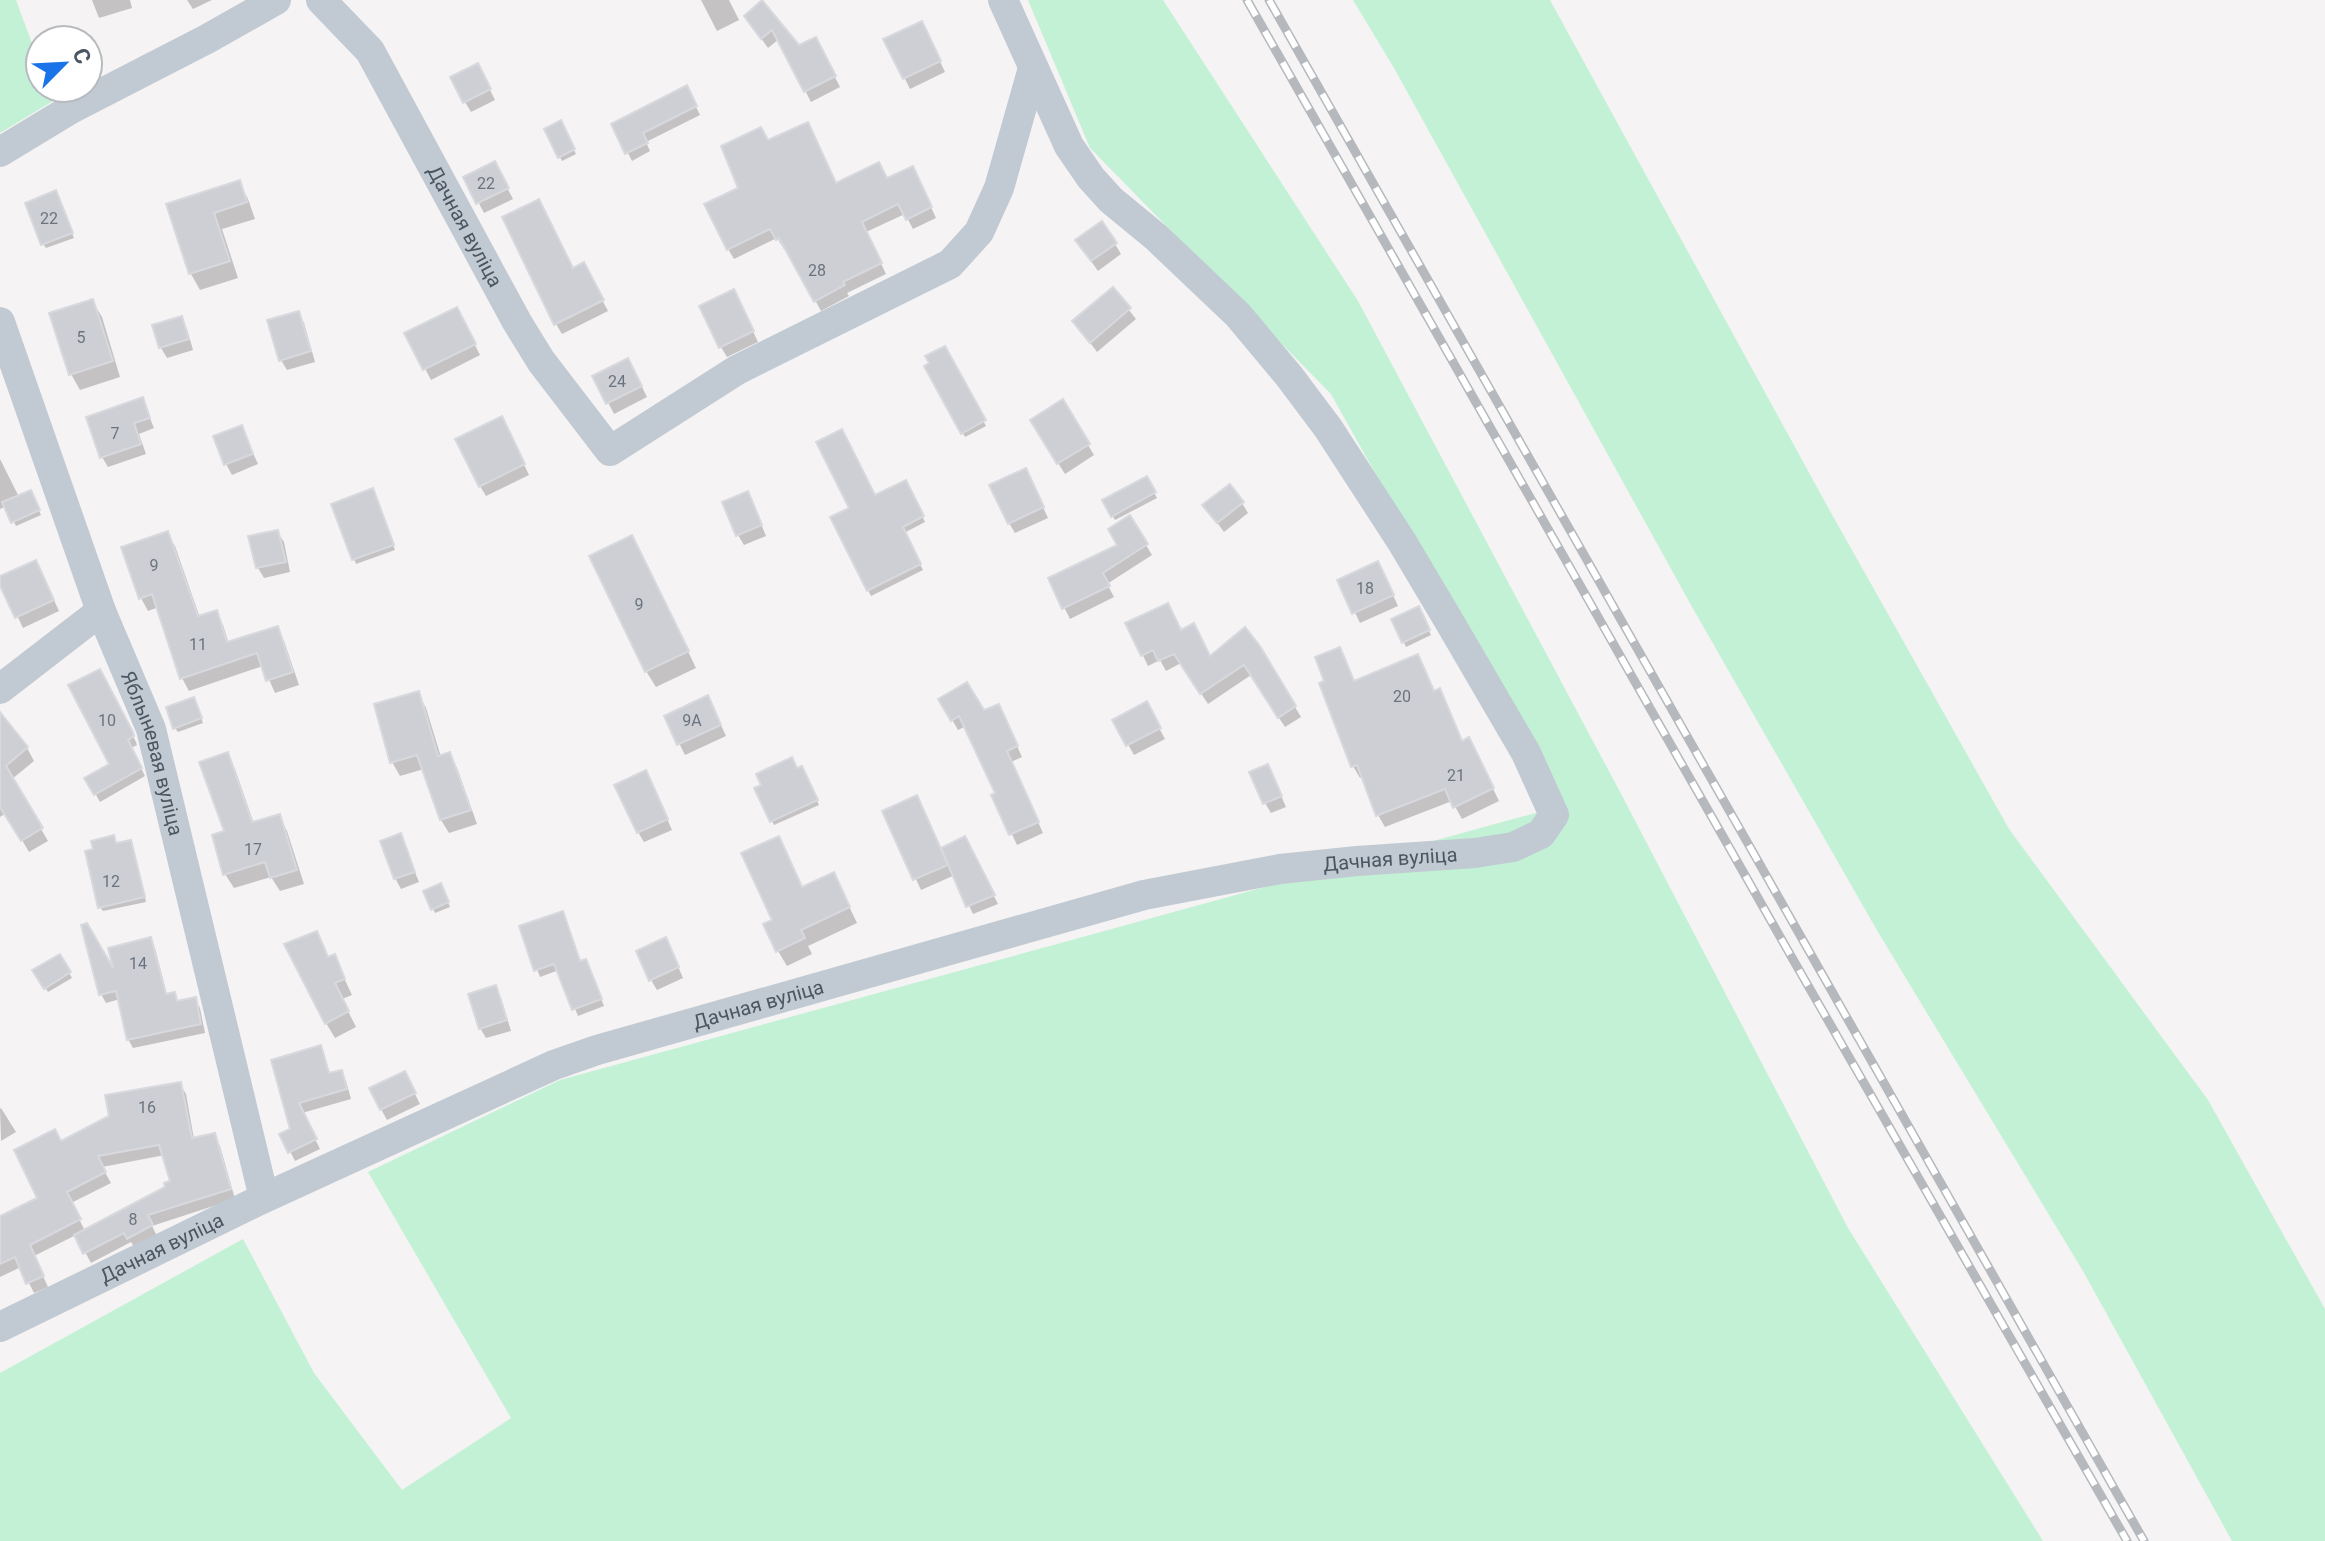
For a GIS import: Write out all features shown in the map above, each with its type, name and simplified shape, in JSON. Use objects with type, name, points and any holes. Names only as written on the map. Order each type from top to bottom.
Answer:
[{"type":"street","points":[[0,152],[71,109],[276,0]]},
{"type":"street","name":"Дачная вуліца","points":[[321,0],[370,51],[517,322],[541,361],[610,451],[737,370],[950,264],[979,232],[999,188],[1033,68]]},
{"type":"street","points":[[1003,0],[1033,68]]},
{"type":"street","name":"Дачная вуліца","points":[[0,1327],[264,1198],[541,1070],[597,1050],[1144,895],[1280,869],[1475,853],[1513,847],[1541,834],[1554,815],[1526,753],[1402,542],[1328,428],[1238,315],[1156,237],[1111,200],[1091,178],[1069,146],[1033,68]]},
{"type":"street","name":"Яблыневая вуліца","points":[[0,322],[101,611],[151,729],[264,1198]]},
{"type":"street","points":[[0,689],[101,611]]},
{"type":"green space","points":[[0,0],[16,0],[25,24],[24,104],[48,104],[0,133]]},
{"type":"green space","points":[[1028,0],[1163,0],[1358,301],[1848,1228],[2043,1541],[0,1541],[0,1373],[243,1239],[314,1373],[402,1490],[511,1418],[368,1172],[560,1080],[1561,806],[1331,394],[1090,148]]},
{"type":"green space","points":[[1353,0],[1550,0],[1830,511],[2009,829],[2208,1100],[2325,1309],[2325,1541],[2232,1541],[2083,1271],[1878,932],[1691,605],[1394,68]]},
{"type":"building","points":[[762,0],[799,45],[816,37],[836,76],[804,92],[772,30],[761,39],[744,16]]},
{"type":"building","points":[[922,21],[941,61],[903,79],[883,39]]},
{"type":"building","points":[[478,63],[491,89],[463,103],[450,77]]},
{"type":"building","points":[[687,85],[697,106],[643,133],[648,143],[625,154],[611,124]]},
{"type":"building","points":[[561,120],[575,149],[558,158],[544,129]]},
{"type":"building","points":[[808,122],[836,183],[879,162],[887,178],[913,166],[932,207],[906,220],[898,204],[862,222],[882,263],[843,282],[845,285],[814,302],[779,238],[776,240],[770,229],[727,250],[704,204],[738,188],[721,146],[761,127],[768,140]]},
{"type":"building","points":[[495,161],[509,188],[476,204],[463,177]]},
{"type":"building","points":[[240,180],[247,202],[214,213],[230,261],[189,274],[166,204]]},
{"type":"building","points":[[56,190],[73,233],[41,245],[25,203]]},
{"type":"building","points":[[539,199],[573,268],[584,262],[604,300],[554,325],[502,217]]},
{"type":"building","points":[[1102,221],[1117,243],[1091,261],[1075,240]]},
{"type":"building","points":[[1113,287],[1131,308],[1090,343],[1072,321]]},
{"type":"building","points":[[734,289],[754,331],[719,348],[699,306]]},
{"type":"building","points":[[93,299],[113,361],[69,375],[49,313]]},
{"type":"building","points":[[457,307],[476,344],[423,370],[404,333]]},
{"type":"building","points":[[299,311],[311,351],[279,361],[267,320]]},
{"type":"building","points":[[182,316],[189,339],[159,348],[152,325]]},
{"type":"building","points":[[945,346],[986,420],[961,434],[924,366],[929,363],[925,356]]},
{"type":"building","points":[[628,358],[642,386],[606,404],[592,376]]},
{"type":"building","points":[[143,397],[150,418],[134,423],[141,444],[100,458],[86,417]]},
{"type":"building","points":[[1063,399],[1090,444],[1057,464],[1030,420]]},
{"type":"building","points":[[502,416],[525,464],[479,487],[455,439]]},
{"type":"building","points":[[242,425],[253,454],[224,465],[213,436]]},
{"type":"building","points":[[842,429],[875,495],[906,480],[924,516],[903,527],[921,564],[867,591],[830,517],[849,508],[816,442]]},
{"type":"building","points":[[1026,468],[1044,507],[1008,524],[989,485]]},
{"type":"building","points":[[1147,476],[1156,492],[1111,517],[1102,500]]},
{"type":"building","points":[[1230,484],[1244,502],[1217,523],[1202,505]]},
{"type":"building","points":[[373,488],[394,545],[352,560],[331,504]]},
{"type":"building","points":[[31,490],[40,510],[11,523],[2,502]]},
{"type":"building","points":[[748,491],[762,525],[736,536],[722,502]]},
{"type":"building","points":[[1130,515],[1148,544],[1103,573],[1110,586],[1062,609],[1048,578],[1117,545],[1108,529]]},
{"type":"building","points":[[278,530],[286,562],[256,568],[248,536]]},
{"type":"building","points":[[168,531],[198,616],[217,610],[227,642],[278,626],[293,672],[266,681],[257,653],[180,679],[152,594],[139,599],[121,547]]},
{"type":"building","points":[[632,535],[689,651],[645,672],[589,556]]},
{"type":"building","points":[[36,560],[54,600],[15,618],[0,586],[0,576]]},
{"type":"building","points":[[1378,561],[1394,595],[1352,614],[1337,580]]},
{"type":"building","points":[[1168,603],[1181,630],[1194,623],[1210,656],[1245,627],[1296,706],[1278,718],[1244,665],[1200,694],[1174,654],[1158,661],[1153,650],[1141,656],[1125,623]]},
{"type":"building","points":[[1419,606],[1430,630],[1402,643],[1391,619]]},
{"type":"building","points":[[1340,647],[1354,681],[1418,654],[1434,691],[1440,688],[1462,741],[1469,737],[1494,788],[1453,808],[1445,789],[1376,816],[1357,765],[1351,767],[1319,683],[1324,681],[1315,657]]},
{"type":"building","points":[[100,669],[133,732],[134,736],[128,740],[142,768],[94,795],[84,778],[109,764],[68,685]]},
{"type":"building","points":[[967,682],[984,710],[999,704],[1018,746],[1007,751],[1039,822],[1009,835],[991,795],[995,793],[959,716],[951,721],[938,699]]},
{"type":"building","points":[[419,691],[438,756],[450,752],[471,810],[440,820],[417,755],[390,763],[374,704]]},
{"type":"building","points":[[708,695],[721,725],[677,745],[664,716]]},
{"type":"building","points":[[194,697],[202,718],[173,729],[166,707]]},
{"type":"building","points":[[1147,701],[1161,728],[1126,746],[1112,720]]},
{"type":"building","points":[[0,712],[28,747],[6,766],[43,828],[21,841],[0,807]]},
{"type":"building","points":[[228,752],[252,822],[280,814],[297,870],[270,878],[265,862],[223,875],[212,835],[224,831],[199,762]]},
{"type":"building","points":[[792,757],[797,768],[802,766],[818,800],[770,822],[754,788],[761,785],[756,774]]},
{"type":"building","points":[[1268,764],[1282,796],[1263,804],[1249,772]]},
{"type":"building","points":[[646,770],[668,819],[637,833],[614,785]]},
{"type":"building","points":[[917,795],[948,865],[913,880],[882,811]]},
{"type":"building","points":[[401,833],[415,872],[394,879],[380,841]]},
{"type":"building","points":[[114,835],[116,843],[131,840],[145,897],[98,908],[85,851],[93,849],[91,841]]},
{"type":"building","points":[[779,836],[802,887],[834,872],[850,907],[801,930],[805,938],[776,952],[763,924],[772,920],[741,853]]},
{"type":"building","points":[[965,836],[995,895],[966,907],[941,848]]},
{"type":"building","points":[[441,883],[449,902],[431,910],[423,891]]},
{"type":"building","points":[[563,911],[580,961],[586,959],[602,999],[572,1010],[554,964],[534,971],[519,926]]},
{"type":"building","points":[[87,923],[113,968],[108,948],[151,937],[166,994],[175,992],[177,1001],[196,997],[201,1024],[127,1040],[116,991],[99,995],[81,925]]},
{"type":"building","points":[[317,931],[328,957],[335,954],[345,979],[335,983],[349,1011],[325,1024],[284,944]]},
{"type":"building","points":[[666,937],[679,967],[649,981],[636,951]]},
{"type":"building","points":[[60,954],[71,972],[44,989],[32,970]]},
{"type":"building","points":[[496,985],[507,1020],[479,1029],[468,994]]},
{"type":"building","points":[[321,1045],[329,1073],[342,1070],[347,1089],[299,1103],[317,1139],[288,1153],[279,1134],[290,1129],[271,1060]]},
{"type":"building","points":[[405,1071],[416,1093],[380,1110],[369,1088]]},
{"type":"building","points":[[181,1082],[192,1138],[215,1133],[231,1189],[148,1215],[153,1225],[127,1239],[124,1233],[83,1254],[74,1235],[165,1187],[164,1183],[170,1181],[159,1145],[98,1156],[106,1172],[67,1192],[81,1219],[30,1245],[44,1276],[26,1284],[15,1257],[0,1264],[0,1216],[37,1198],[14,1150],[55,1129],[61,1141],[109,1116],[105,1095]]},
{"type":"railway","points":[[1247,0],[2127,1541]]},
{"type":"railway","points":[[1269,0],[2144,1541]]}]
